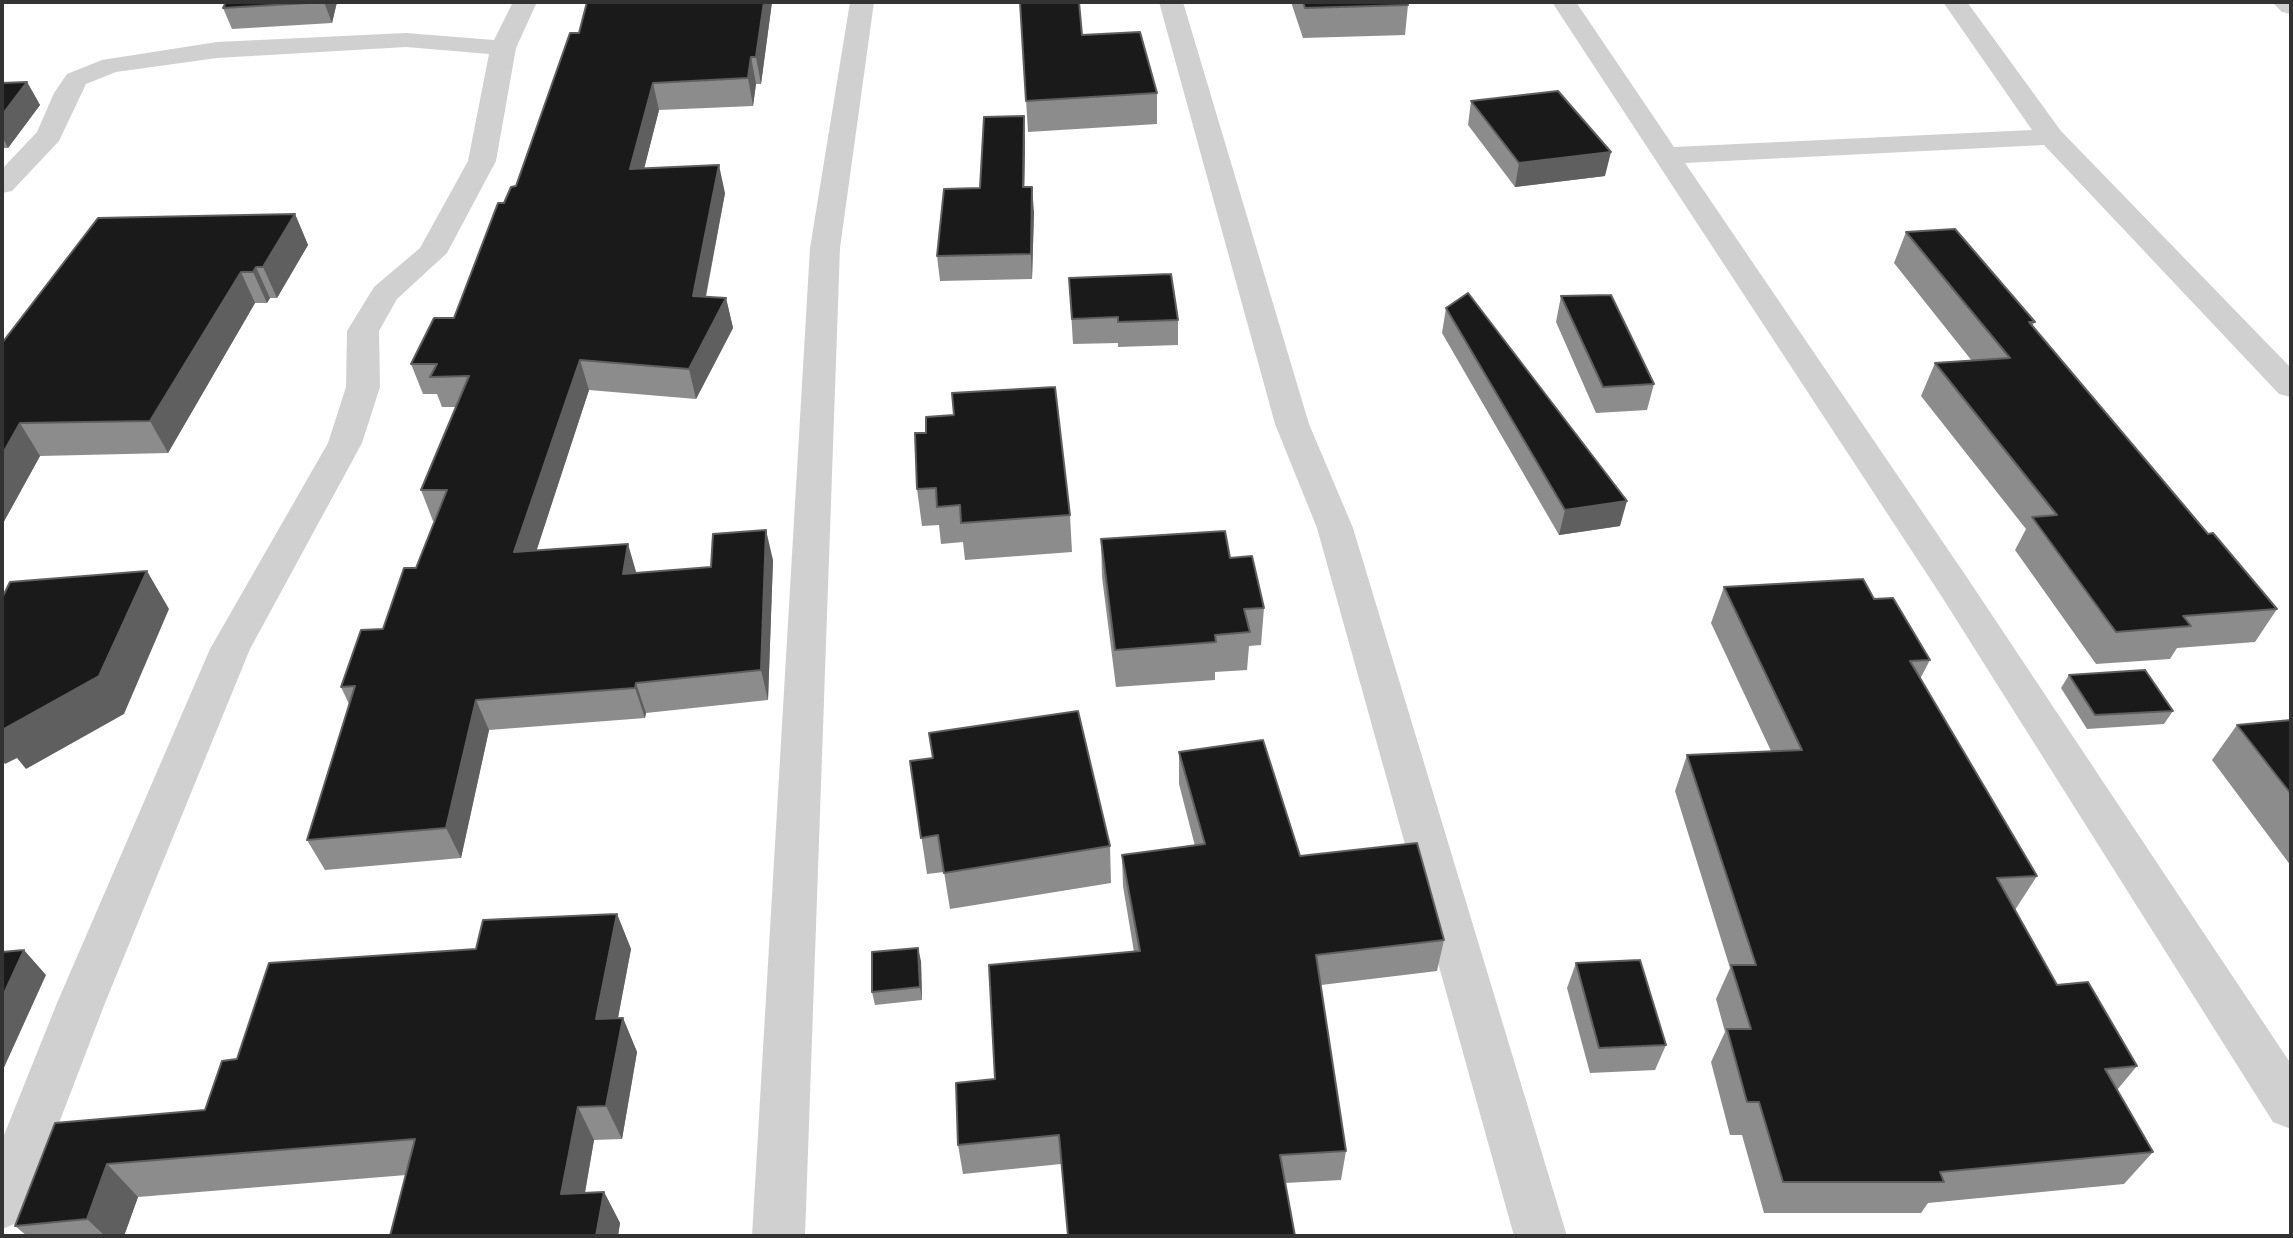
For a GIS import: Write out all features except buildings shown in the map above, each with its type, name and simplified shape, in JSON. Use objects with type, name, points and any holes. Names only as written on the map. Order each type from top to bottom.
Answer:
[{"type":"street","points":[[2,1204],[81,1003],[230,649],[345,443],[363,387],[363,331],[386,294],[432,253],[482,161],[503,48],[525,2]]},
{"type":"street","points":[[778,1236],[825,248],[862,2]]},
{"type":"street","points":[[1171,2],[1293,424],[1335,528],[1542,1236]]},
{"type":"street","points":[[1564,2],[1670,155],[2291,1106]]},
{"type":"street","points":[[1955,2],[2051,137],[2291,387]]},
{"type":"street","points":[[2284,2],[2291,8]]},
{"type":"street","points":[[2,185],[49,135],[76,79],[111,65],[217,50],[406,40],[503,48]]},
{"type":"street","points":[[1670,155],[2051,137]]}]
